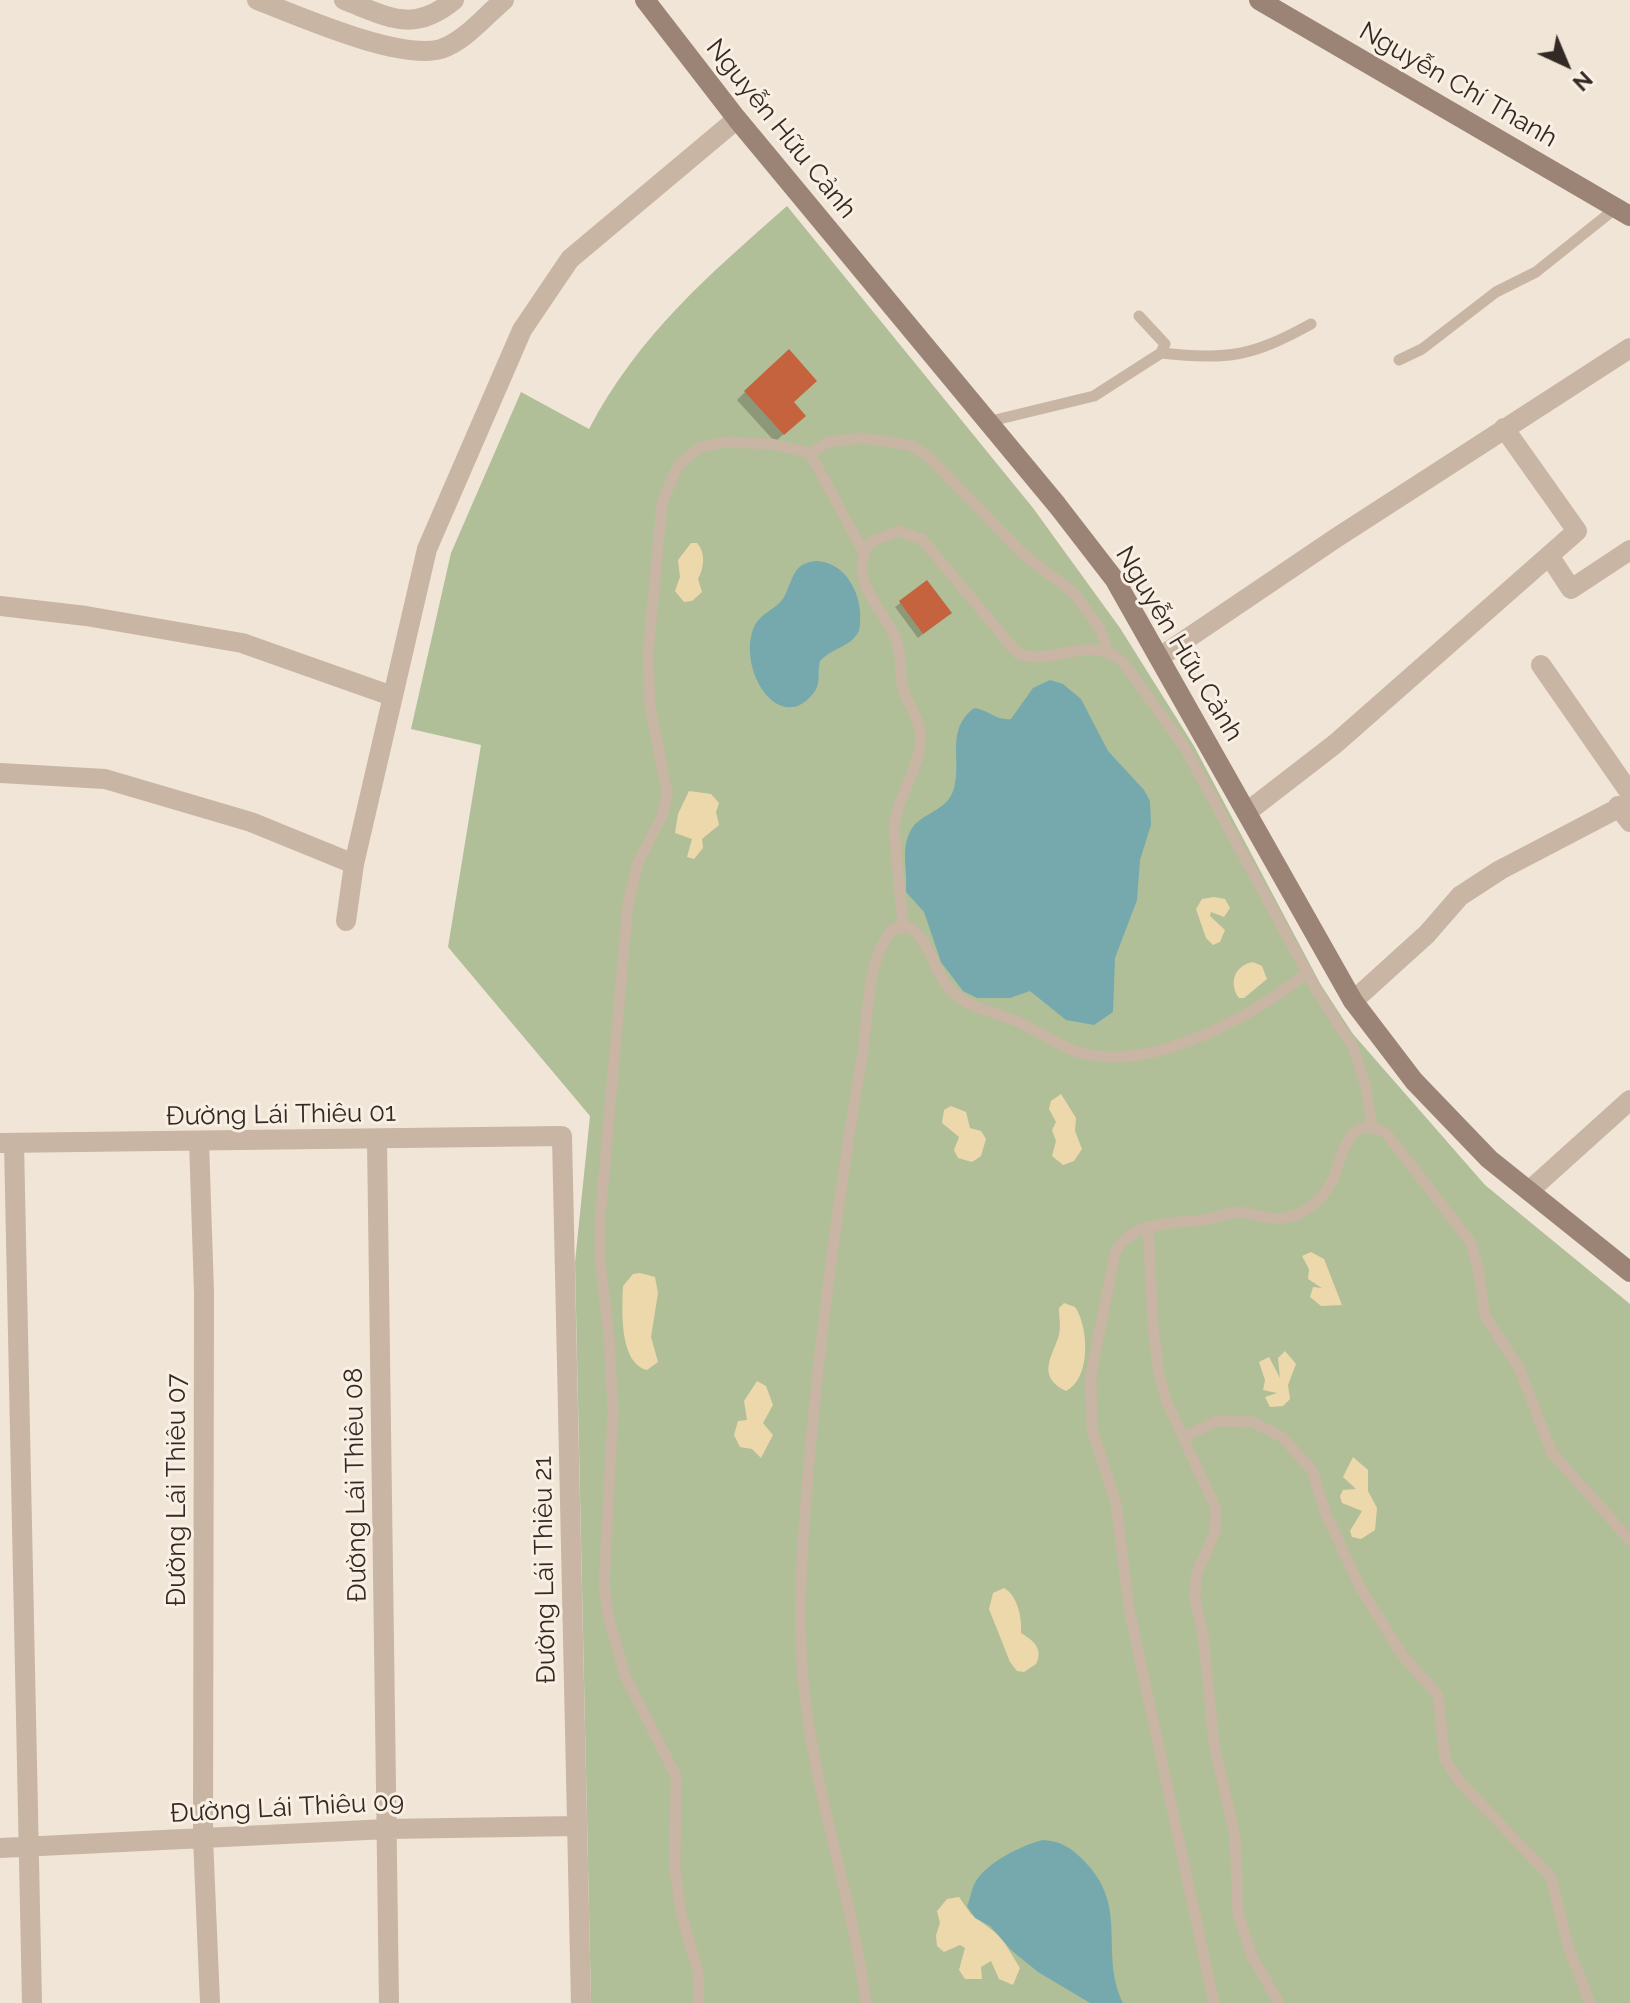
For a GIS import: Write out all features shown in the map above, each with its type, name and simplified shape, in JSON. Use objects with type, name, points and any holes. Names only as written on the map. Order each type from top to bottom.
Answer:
[{"type":"street","points":[[257,0],[341,31],[410,51],[426,51],[458,40],[504,0]]},
{"type":"street","points":[[344,0],[385,16],[418,22],[430,18],[454,0]]},
{"type":"street","name":"Nguyễn Hữu Cảnh","points":[[645,0],[737,119],[1086,541],[1127,599],[1353,1001],[1414,1081],[1489,1159],[1630,1272]]},
{"type":"street","name":"Nguyễn Chí Thanh","points":[[1259,0],[1623,212]]},
{"type":"street","points":[[346,921],[354,864],[427,549],[522,330],[570,259],[737,119]]},
{"type":"street","points":[[1160,657],[1630,348]]},
{"type":"street","points":[[1247,812],[1335,744],[1577,531],[1504,428]]},
{"type":"street","points":[[1550,557],[1571,589],[1630,550]]},
{"type":"street","points":[[0,606],[86,616],[242,643],[392,696]]},
{"type":"street","points":[[1353,1001],[1427,934],[1460,896],[1627,805],[1541,665]]},
{"type":"street","points":[[0,773],[105,779],[251,822],[354,864]]},
{"type":"street","points":[[1529,1191],[1630,1100]]},
{"type":"street","name":"Đường Lái Thiêu 01","points":[[7,1143],[562,1136]]},
{"type":"street","name":"Đường Lái Thiêu 21","points":[[562,1136],[581,2003]]},
{"type":"street","name":"Đường Lái Thiêu 08","points":[[377,1140],[389,2003]]},
{"type":"street","name":"Đường Lái Thiêu 07","points":[[199,1141],[204,1293],[203,1838],[210,2003]]},
{"type":"street","points":[[7,1143],[30,1846],[32,2003]]},
{"type":"street","name":"Đường Lái Thiêu 09","points":[[0,1848],[387,1829],[576,1826]]},
{"type":"lane","points":[[1399,360],[1422,349],[1496,292],[1536,272],[1623,212]]},
{"type":"lane","points":[[986,422],[1094,396],[1161,353],[1165,344],[1139,316]]},
{"type":"lane","points":[[1161,353],[1208,358],[1259,351],[1311,324]]},
{"type":"lane","points":[[699,2003],[698,1972],[681,1913],[675,1870],[676,1776],[625,1676],[615,1646],[604,1583],[613,1411],[609,1336],[600,1261],[602,1188],[628,903],[638,863],[663,814],[667,792],[648,680],[664,494],[677,467],[690,453],[705,446],[759,442],[810,453],[828,442],[851,438],[898,442],[921,450],[1024,555],[1074,593],[1099,627],[1109,653]]},
{"type":"lane","points":[[810,453],[864,553]]},
{"type":"lane","points":[[903,926],[900,871],[894,842],[896,813],[919,755],[921,730],[903,688],[894,634],[862,577],[864,553],[872,541],[889,532],[917,535],[1017,653],[1030,658],[1078,650],[1109,653],[1123,662],[1185,748],[1307,973],[1359,1061],[1372,1128]]},
{"type":"lane","points":[[866,2003],[855,1929],[815,1773],[803,1676],[800,1579],[827,1297],[872,981],[885,939],[893,929],[903,926],[915,930],[943,981],[968,1003],[1021,1023],[1064,1048],[1107,1057],[1140,1054],[1220,1027],[1265,1004],[1307,973]]},
{"type":"lane","points":[[1214,2003],[1129,1609],[1116,1503],[1097,1449],[1089,1410],[1091,1374],[1115,1253],[1130,1234],[1148,1226],[1211,1219],[1235,1212],[1267,1219],[1301,1213],[1329,1187],[1349,1138],[1356,1131],[1372,1128],[1392,1138],[1463,1229],[1475,1254],[1485,1316],[1519,1368],[1552,1453],[1630,1540]]},
{"type":"lane","points":[[1148,1226],[1155,1349],[1166,1400],[1216,1509],[1215,1532],[1196,1575],[1195,1600],[1203,1634],[1214,1744],[1235,1836],[1238,1914],[1252,1956],[1279,2003]]},
{"type":"lane","points":[[1184,1437],[1217,1421],[1253,1422],[1282,1437],[1312,1470],[1325,1512],[1361,1589],[1403,1656],[1438,1695],[1445,1760],[1460,1782],[1551,1877],[1568,1946],[1590,2003]]},
{"type":"green space","points":[[787,206],[1033,508],[1120,628],[1194,746],[1321,985],[1353,1034],[1485,1185],[1630,1304],[1630,2003],[591,2003],[575,1262],[590,1116],[448,947],[481,745],[411,729],[451,553],[521,392],[589,429],[630,364],[653,335],[703,282]]},
{"type":"sand","points":[[691,543],[697,543],[703,556],[698,579],[702,592],[692,601],[684,602],[675,591],[680,577],[678,560]]},
{"type":"sand","points":[[689,791],[711,794],[719,803],[716,812],[719,825],[702,839],[703,848],[694,859],[687,857],[692,839],[675,833],[678,814]]},
{"type":"sand","points":[[1202,899],[1225,899],[1230,908],[1224,917],[1211,912],[1210,916],[1225,930],[1220,942],[1213,945],[1206,938],[1196,909]]},
{"type":"sand","points":[[1253,962],[1262,966],[1267,979],[1244,998],[1239,998],[1234,986],[1235,976],[1242,967]]},
{"type":"sand","points":[[1061,1094],[1076,1118],[1075,1131],[1082,1149],[1074,1161],[1063,1165],[1052,1156],[1056,1141],[1052,1130],[1056,1122],[1049,1109],[1051,1101]]},
{"type":"sand","points":[[951,1106],[966,1112],[970,1128],[981,1131],[986,1139],[981,1156],[972,1162],[958,1158],[954,1150],[959,1137],[942,1123],[944,1110]]},
{"type":"sand","points":[[1311,1252],[1324,1259],[1342,1305],[1321,1306],[1310,1297],[1313,1287],[1322,1288],[1308,1279],[1309,1269],[1302,1256]]},
{"type":"sand","points":[[633,1274],[655,1277],[658,1293],[651,1337],[658,1362],[647,1370],[631,1357],[623,1321],[623,1286]]},
{"type":"sand","points":[[1064,1303],[1075,1307],[1085,1339],[1080,1376],[1066,1391],[1051,1379],[1049,1372],[1050,1358],[1060,1332],[1059,1308]]},
{"type":"sand","points":[[1285,1351],[1296,1364],[1288,1385],[1290,1399],[1283,1406],[1270,1407],[1265,1397],[1277,1393],[1263,1390],[1265,1380],[1259,1362],[1269,1357],[1280,1378],[1278,1358]]},
{"type":"sand","points":[[757,1381],[766,1386],[773,1405],[763,1423],[773,1435],[761,1458],[752,1449],[740,1447],[734,1435],[738,1421],[747,1420],[744,1401]]},
{"type":"sand","points":[[1353,1457],[1368,1470],[1368,1491],[1377,1508],[1375,1530],[1361,1539],[1352,1537],[1350,1531],[1362,1511],[1342,1503],[1340,1496],[1343,1490],[1356,1489],[1343,1477]]},
{"type":"sand","points":[[1004,1588],[1013,1596],[1018,1608],[1021,1633],[1038,1649],[1036,1664],[1024,1672],[1017,1671],[1010,1662],[989,1609],[993,1593]]},
{"type":"sand","points":[[959,1897],[971,1914],[1001,1937],[1020,1968],[1013,1985],[999,1979],[991,1961],[981,1967],[982,1979],[965,1979],[959,1970],[965,1948],[960,1945],[944,1952],[937,1946],[936,1935],[940,1923],[937,1911],[947,1899]]},
{"type":"water","points":[[818,561],[839,569],[853,587],[860,609],[859,631],[851,641],[820,661],[815,691],[802,704],[789,707],[776,703],[756,679],[750,644],[757,622],[781,601],[798,568]]},
{"type":"water","points":[[1050,680],[1063,684],[1081,699],[1108,751],[1144,790],[1150,801],[1151,825],[1140,860],[1137,900],[1115,958],[1113,1012],[1094,1025],[1066,1020],[1030,991],[1010,998],[977,998],[963,991],[941,962],[924,912],[906,892],[905,852],[908,837],[915,824],[951,796],[956,777],[957,736],[965,717],[974,708],[1011,719],[1033,688]]},
{"type":"water","points":[[1043,1840],[1062,1844],[1072,1850],[1099,1880],[1107,1897],[1113,1967],[1123,2003],[1090,2003],[1038,1972],[1011,1950],[990,1926],[975,1918],[967,1906],[976,1881],[989,1867],[1016,1850]]},
{"type":"building","points":[[789,349],[817,381],[794,402],[806,416],[784,435],[744,391]]},
{"type":"building","points":[[927,580],[952,613],[923,634],[899,601]]}]
